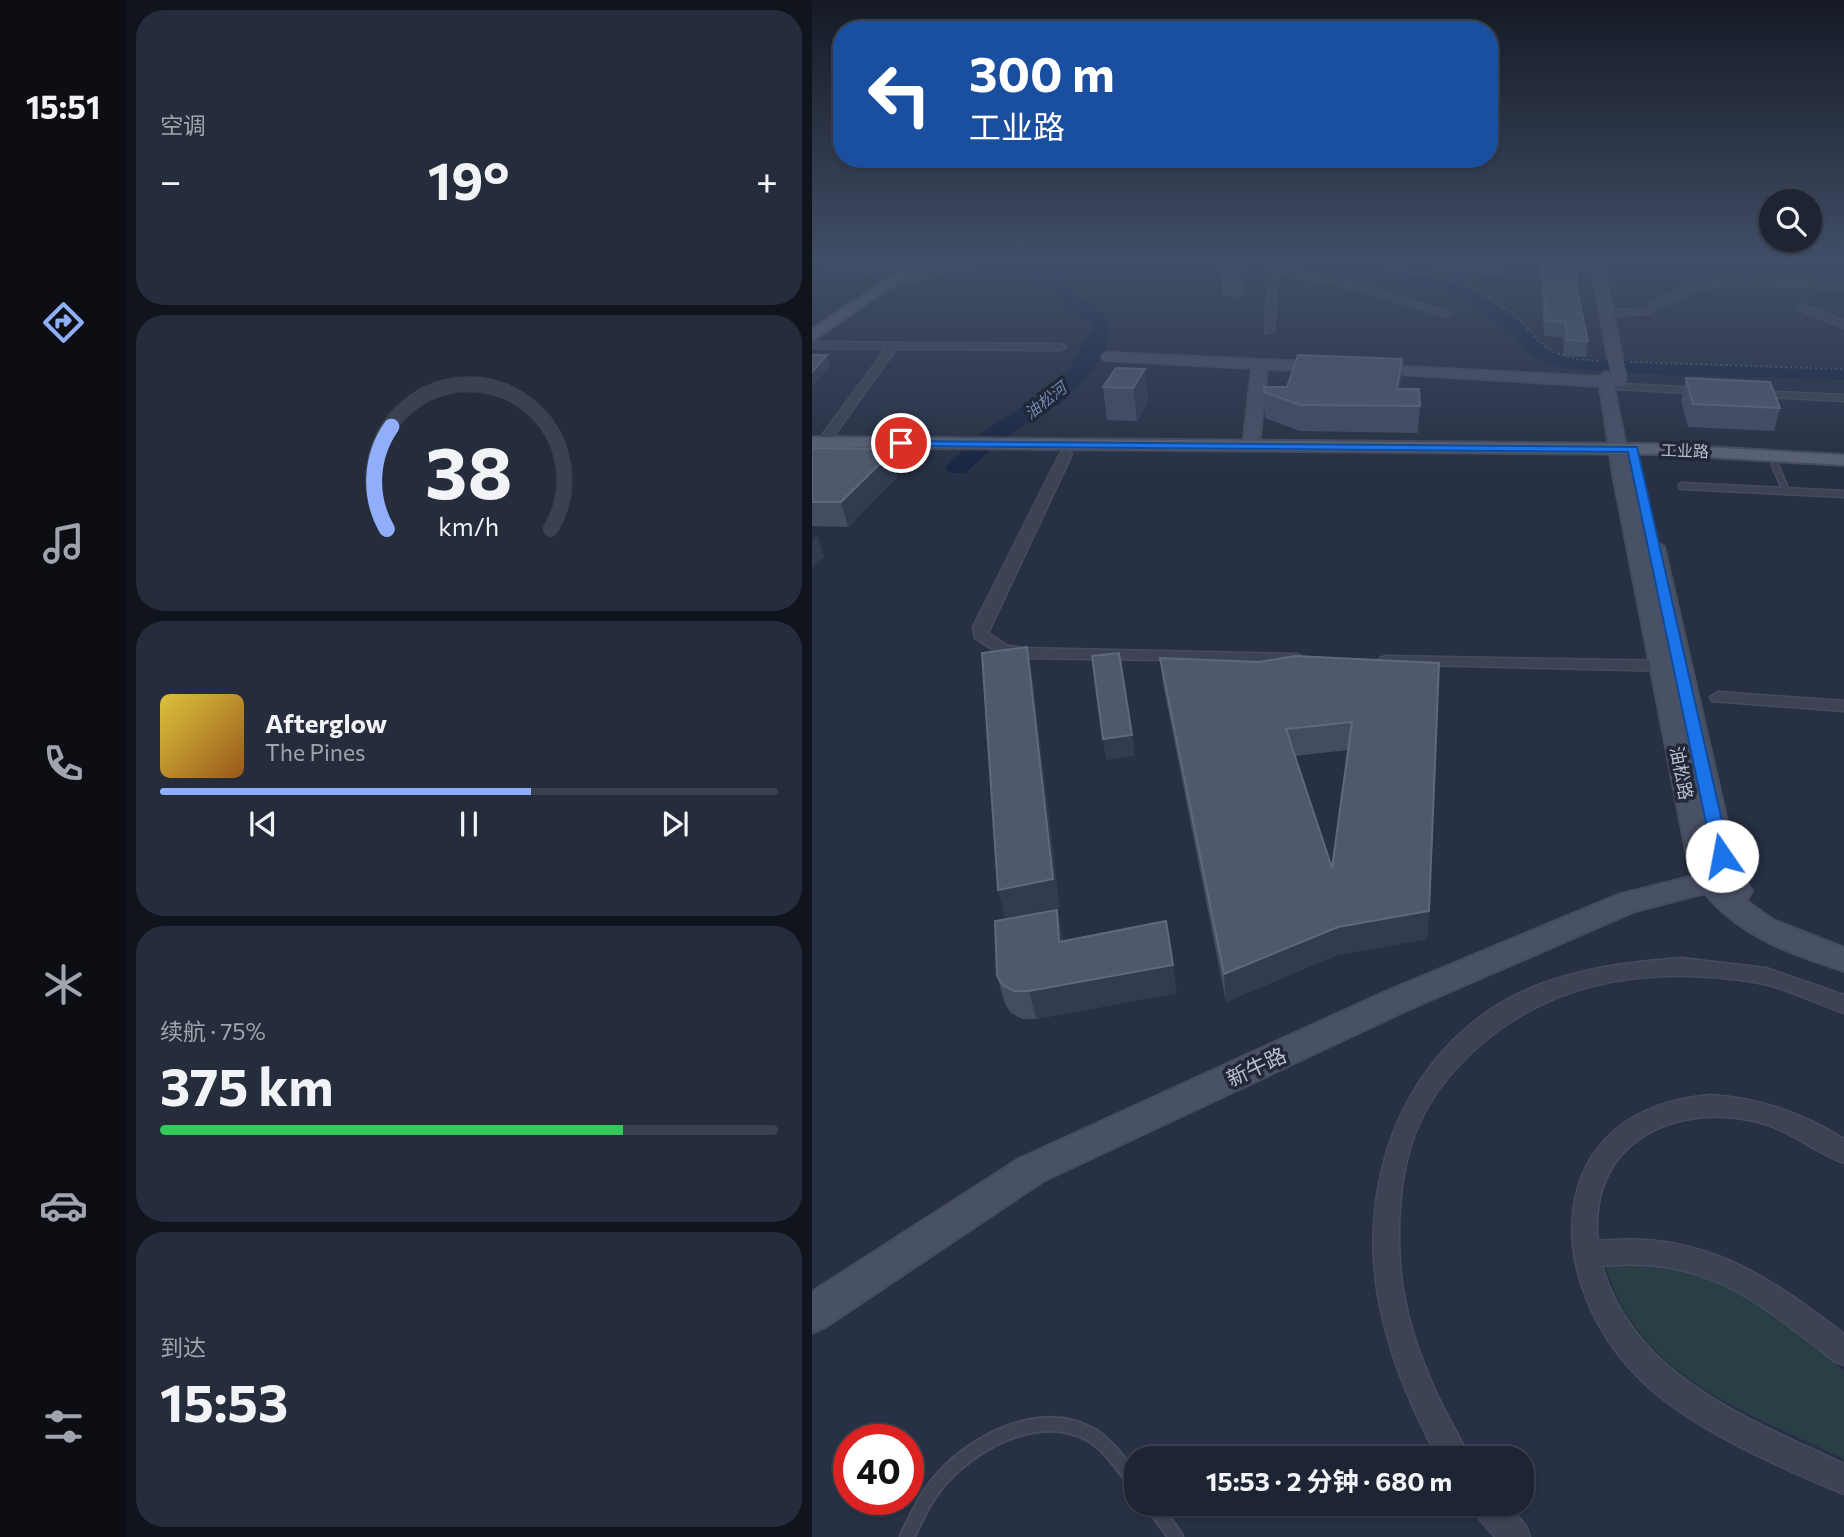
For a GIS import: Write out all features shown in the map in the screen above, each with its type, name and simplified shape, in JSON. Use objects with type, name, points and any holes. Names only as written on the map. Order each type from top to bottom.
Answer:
[{"type":"main road","name":"工业路","points":[[816,445],[1017,449],[1251,445],[1627,455],[1844,469]]},
{"type":"main road","name":"工业路","points":[[1017,449],[1066,454],[1627,455],[1724,452],[1844,460]]},
{"type":"street","name":"油松路","points":[[1604,330],[1614,371]]},
{"type":"street","name":"油松路","points":[[1609,330],[1627,455],[1670,666],[1699,854],[1719,880],[1765,913],[1844,943]]},
{"type":"street","points":[[812,345],[1061,346]]},
{"type":"street","points":[[816,445],[893,346]]},
{"type":"street","points":[[1109,357],[1348,368],[1614,371],[1718,392]]},
{"type":"street","points":[[1251,445],[1261,362]]},
{"type":"street","points":[[1746,393],[1844,398]]},
{"type":"street","points":[[1066,454],[981,627],[979,635],[987,642],[1001,649],[1052,655],[1318,660]]},
{"type":"street","points":[[1374,661],[1670,666]]},
{"type":"street","points":[[1718,697],[1844,706]]},
{"type":"street","name":"油松路","points":[[1719,880],[1726,902],[1752,924],[1844,960]]},
{"type":"street","name":"新牛路","points":[[812,1314],[1031,1170],[1396,1001],[1628,902],[1719,880]]},
{"type":"street","points":[[1448,1446],[1415,1381],[1401,1341],[1392,1301],[1386,1226],[1394,1170],[1406,1129],[1419,1101],[1453,1054],[1496,1016],[1528,997],[1573,979],[1631,967],[1692,965],[1745,972],[1788,982],[1844,1004]]},
{"type":"street","points":[[1844,1152],[1820,1135],[1788,1120],[1755,1110],[1723,1106],[1692,1107],[1663,1114],[1637,1126],[1616,1143],[1599,1166],[1588,1192],[1585,1212],[1586,1255],[1595,1290],[1613,1324],[1637,1356],[1668,1386],[1704,1410],[1844,1479]]},
{"type":"street","points":[[1586,1255],[1611,1251],[1665,1252],[1721,1268],[1774,1298],[1844,1351]]},
{"type":"street","points":[[1497,1516],[1515,1537]]},
{"type":"lane","points":[[1775,465],[1786,491]]},
{"type":"lane","points":[[1682,486],[1844,494]]},
{"type":"lane","points":[[907,1537],[922,1506],[944,1476],[971,1453],[1021,1429],[1042,1424],[1063,1425],[1082,1430],[1100,1440],[1124,1469]]},
{"type":"lane","points":[[1161,1516],[1176,1537]]},
{"type":"path","points":[[1530,330],[1537,340],[1553,353],[1614,371],[1844,369]]},
{"type":"green space","points":[[1652,1267],[1713,1282],[1766,1311],[1844,1371],[1844,1459],[1736,1408],[1702,1388],[1672,1365],[1645,1338],[1622,1306],[1606,1268]]},
{"type":"water","points":[[1091,330],[1109,330],[1104,351],[1097,363],[1059,405],[1050,405],[1030,420],[1015,415],[1038,400],[1066,374]]},
{"type":"building","points":[[1566,330],[1586,330],[1588,341],[1567,340]]},
{"type":"building","points":[[812,355],[827,355],[812,372]]},
{"type":"building","points":[[1298,355],[1402,359],[1397,389],[1419,389],[1420,406],[1300,405],[1264,392],[1264,387],[1287,387]]},
{"type":"building","points":[[1116,368],[1145,369],[1133,388],[1103,387]]},
{"type":"building","points":[[1686,378],[1770,382],[1780,408],[1693,404]]},
{"type":"building","points":[[812,448],[880,449],[891,453],[841,502],[812,502]]},
{"type":"building","points":[[1027,647],[1053,879],[998,890],[982,653]]},
{"type":"building","points":[[1119,653],[1132,735],[1103,739],[1092,656]]},
{"type":"building","points":[[1295,656],[1439,663],[1429,911],[1338,927],[1224,974],[1160,658],[1259,662]],"holes":[[[1352,722],[1332,868],[1286,729]]]},
{"type":"building","points":[[1057,910],[1059,942],[1166,921],[1173,965],[1029,991],[1014,991],[1003,985],[997,976],[995,921]]},
{"type":"waterway","points":[[1517,330],[1540,353],[1565,362],[1635,368],[1844,374]]},
{"type":"waterway","name":"油松河","points":[[957,468],[993,436],[1058,392]]},
{"type":"route","points":[[901,443],[1633,449],[1722,856]]}]
